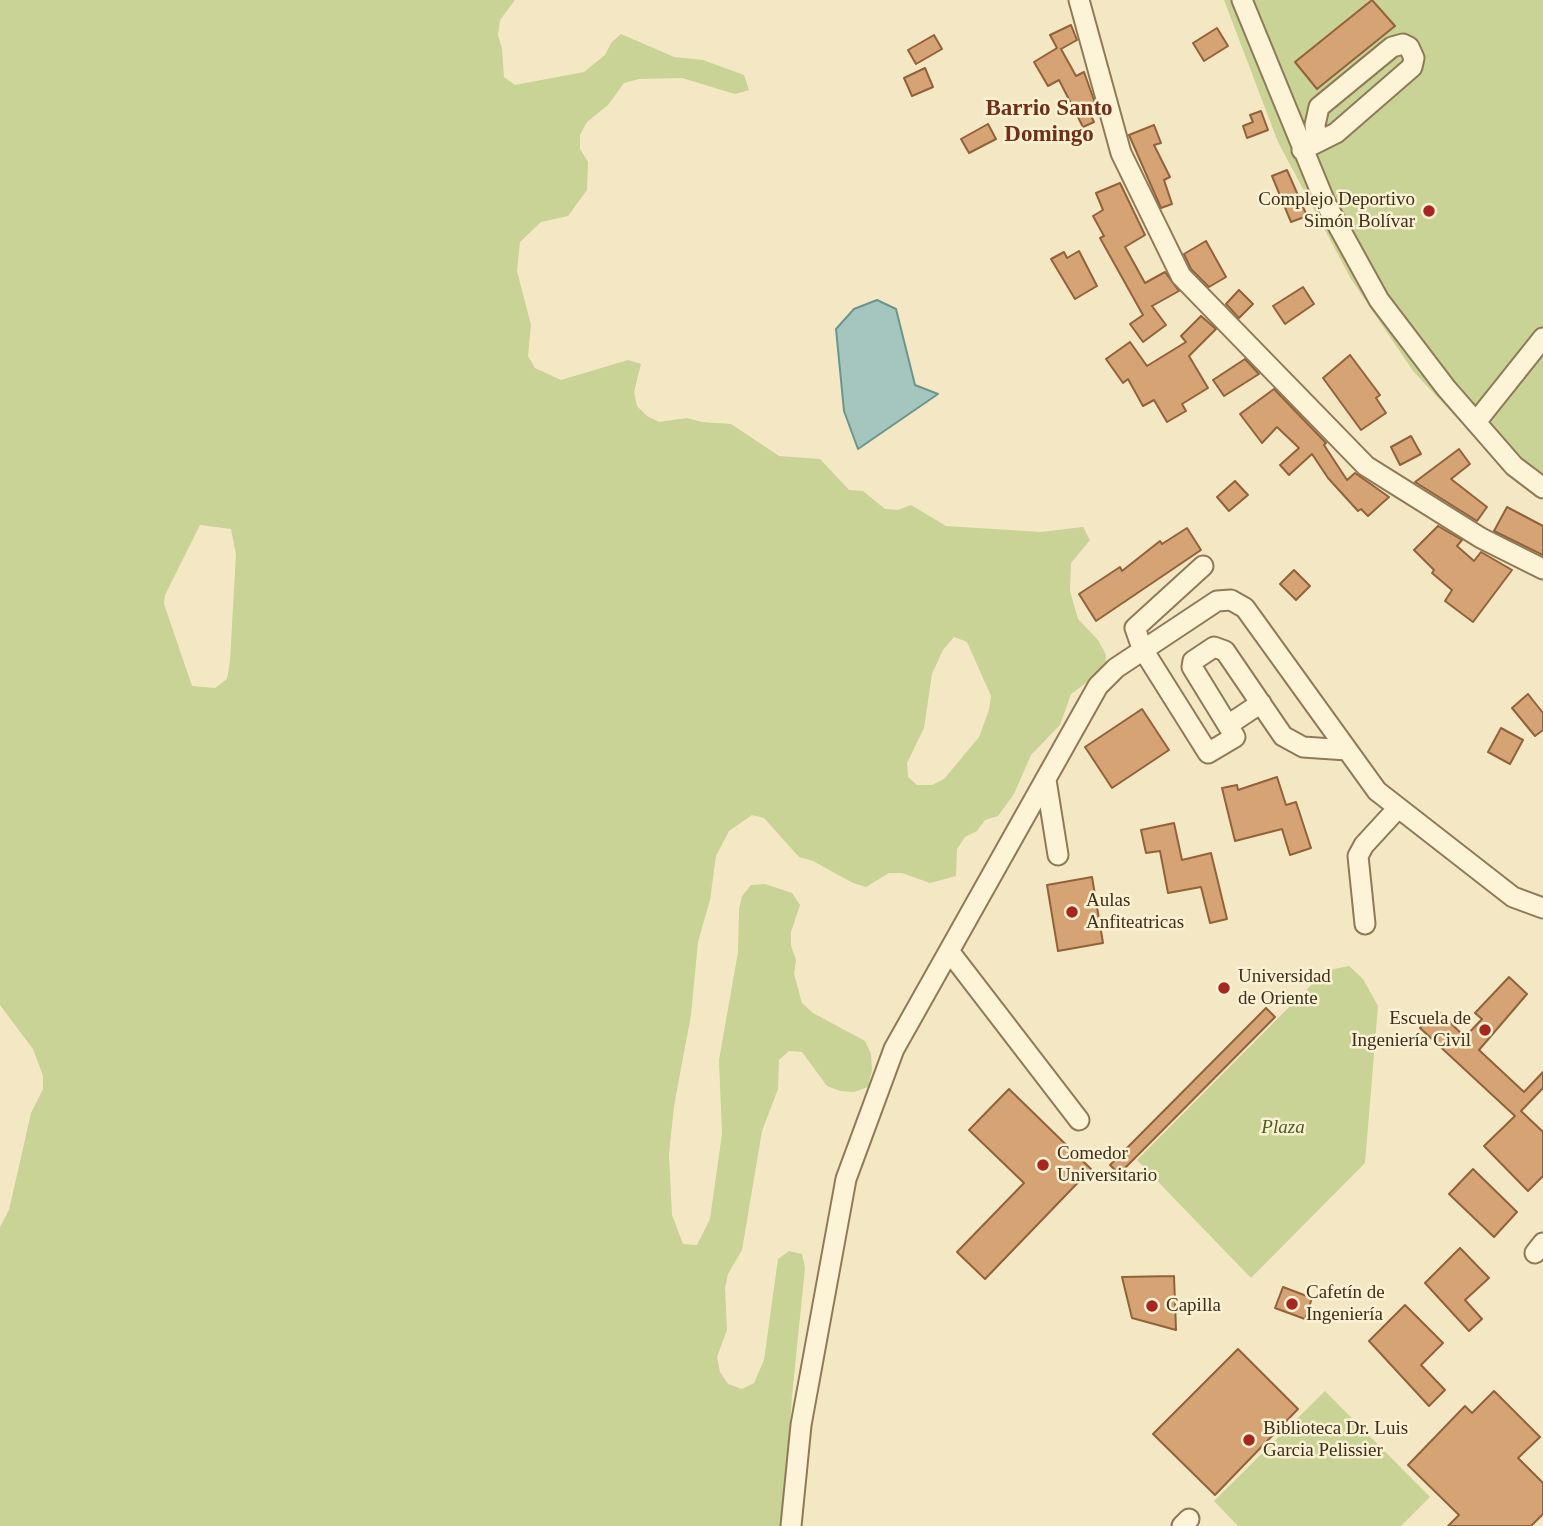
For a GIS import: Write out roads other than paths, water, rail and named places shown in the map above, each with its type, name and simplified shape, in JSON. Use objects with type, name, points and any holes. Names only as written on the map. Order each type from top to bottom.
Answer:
[{"type":"street","points":[[1079,0],[1121,153],[1181,276],[1366,466],[1481,538],[1543,569]]},
{"type":"street","points":[[1242,0],[1310,145],[1325,202],[1379,300],[1417,352],[1514,466],[1543,488]]},
{"type":"street","points":[[1403,44],[1409,47],[1414,58],[1412,68],[1336,133],[1310,145],[1320,107],[1392,47],[1403,44]]},
{"type":"street","points":[[1476,422],[1543,338]]},
{"type":"street","points":[[1203,566],[1136,623],[1135,634],[1208,753],[1234,740],[1235,735],[1192,667],[1193,661],[1214,647],[1220,647],[1283,736],[1292,743],[1303,747],[1347,750]]},
{"type":"street","points":[[791,1526],[801,1425],[846,1179],[894,1049],[1098,686],[1142,648],[1217,601],[1231,600],[1244,608],[1377,791],[1513,897],[1543,908]]},
{"type":"street","points":[[1228,724],[1261,703]]},
{"type":"street","points":[[1046,780],[1058,855]]},
{"type":"street","points":[[1365,925],[1358,856],[1398,808]]},
{"type":"street","points":[[949,951],[1079,1121]]},
{"type":"water","points":[[877,300],[896,309],[915,385],[938,394],[858,449],[844,411],[836,329],[854,309]]},
{"type":"place","name":"Complejo Deportivo Simón Bolívar","points":[[1429,211]]},
{"type":"place","name":"Aulas Anfiteatricas","points":[[1072,912]]},
{"type":"place","name":"Universidad de Oriente","points":[[1224,988]]},
{"type":"place","name":"Escuela de Ingeniería Civil","points":[[1485,1030]]},
{"type":"place","name":"Comedor Universitario","points":[[1043,1165]]},
{"type":"place","name":"Cafetín de Ingeniería","points":[[1292,1304]]},
{"type":"place","name":"Capilla","points":[[1152,1306]]},
{"type":"place","name":"Biblioteca Dr. Luis Garcia Pelissier","points":[[1249,1440]]},
{"type":"district","name":"Barrio Santo Domingo","points":[[1049,122]]},
{"type":"park label","name":"Plaza","points":[[1283,1128]]}]
